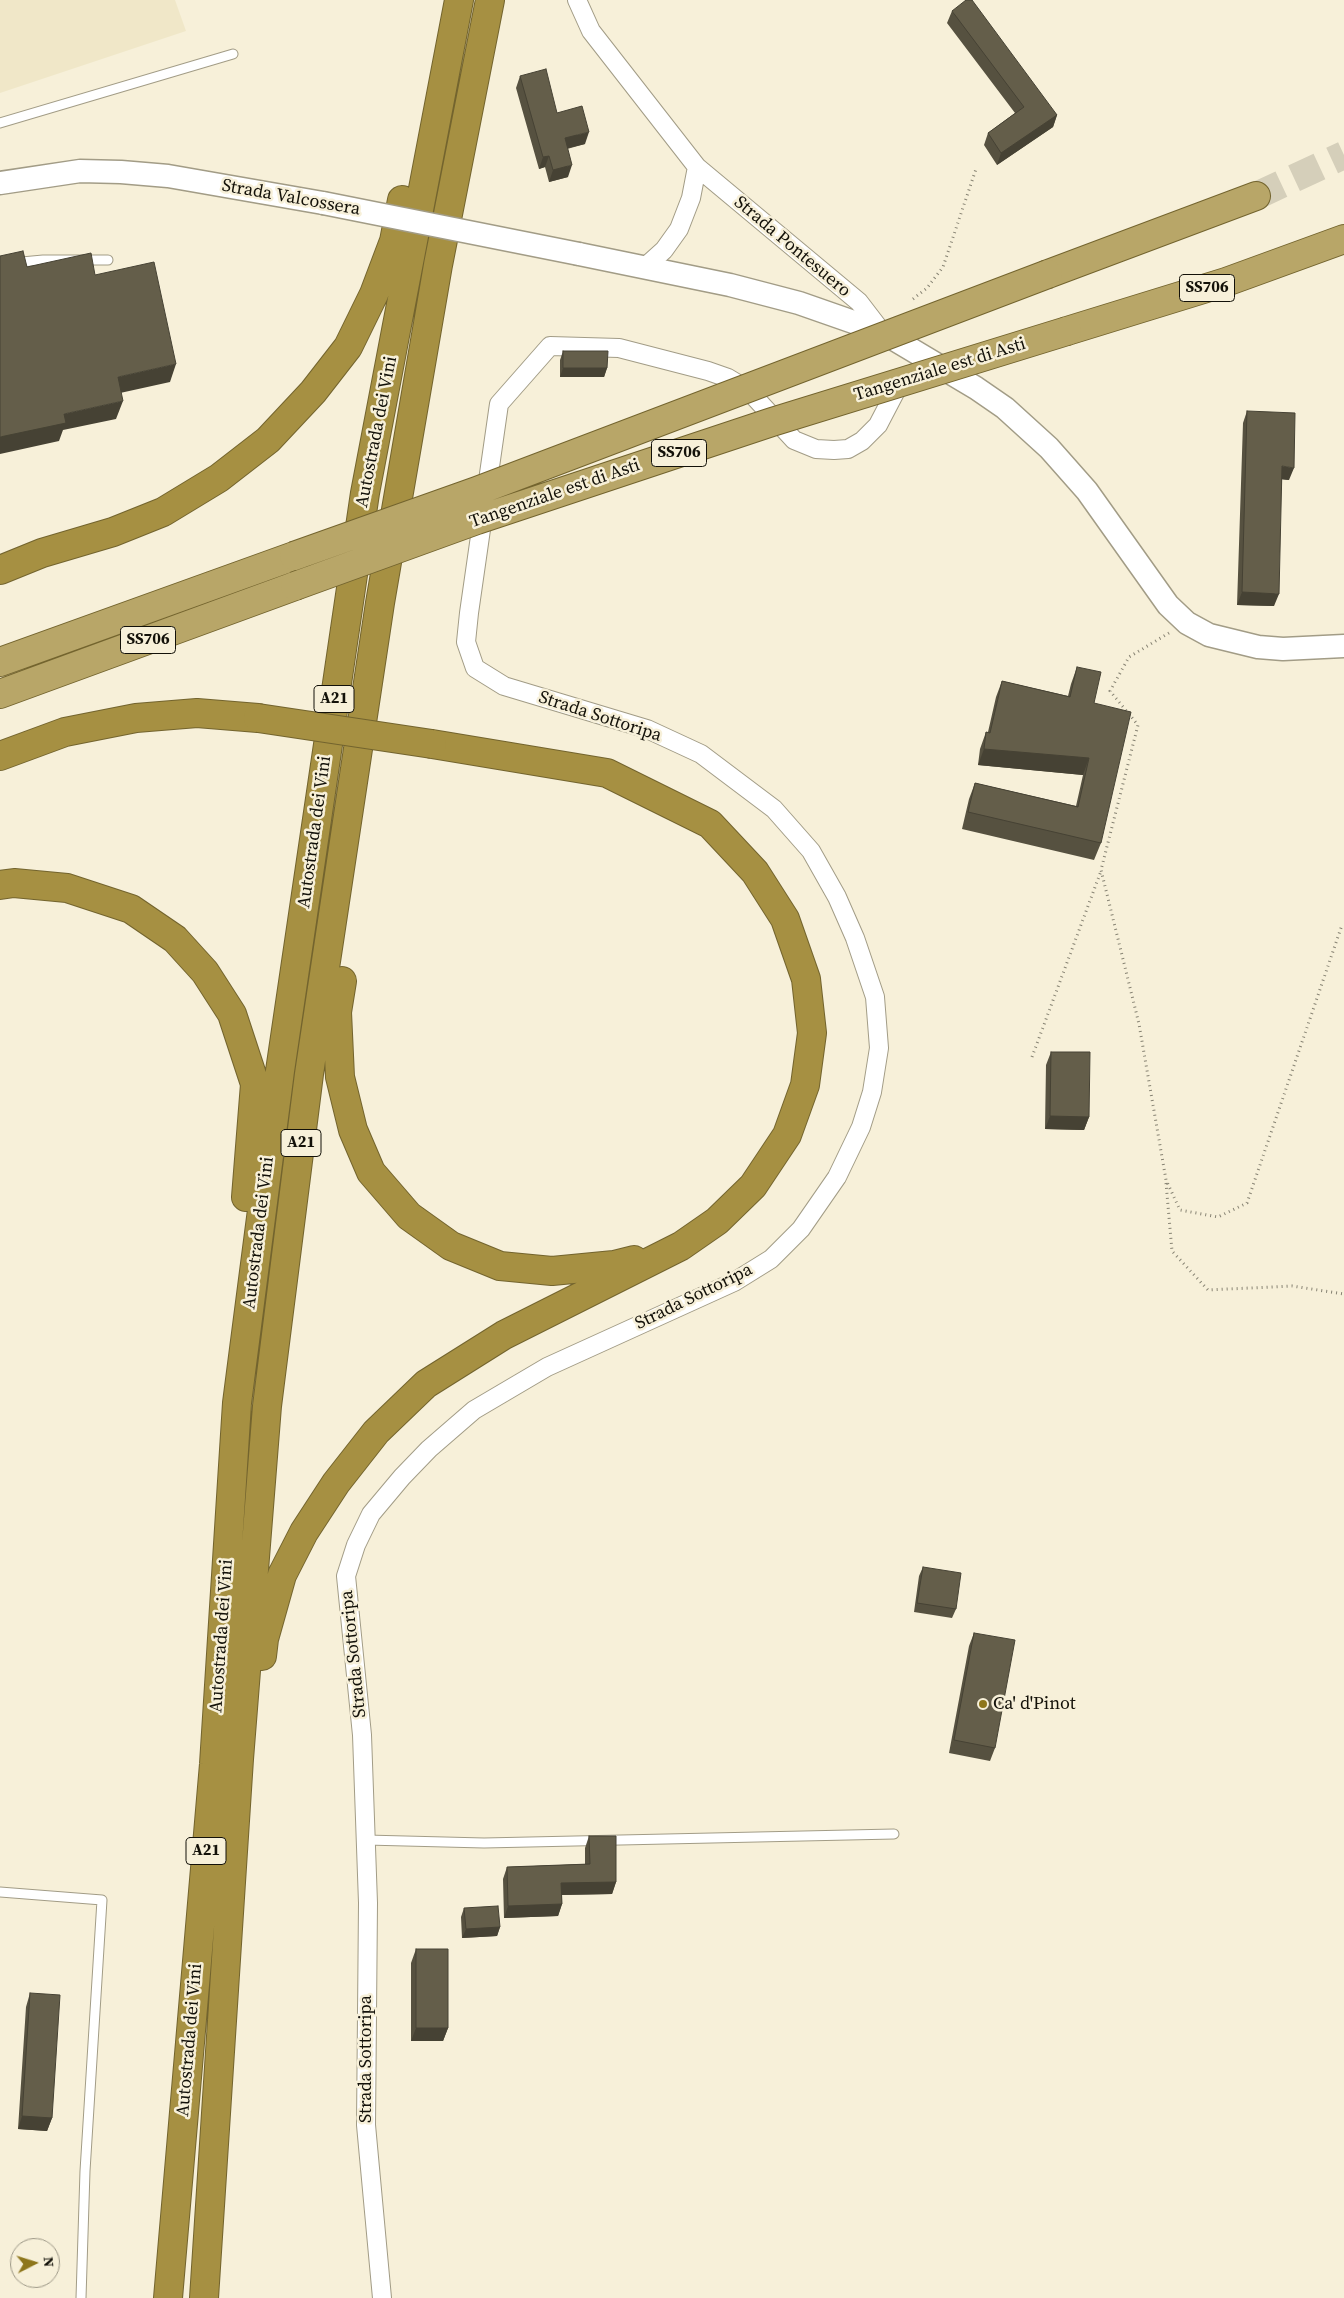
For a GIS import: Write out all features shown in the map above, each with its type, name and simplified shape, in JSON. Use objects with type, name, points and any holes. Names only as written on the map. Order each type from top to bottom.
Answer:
[{"type":"highway","points":[[0,570],[42,553],[113,532],[163,512],[219,478],[268,440],[313,392],[348,346],[374,294],[394,241],[441,0]]},
{"type":"highway","name":"Autostrada dei Vini","points":[[168,2298],[213,1773],[237,1403],[280,1071],[365,493],[459,0]]},
{"type":"highway","name":"Autostrada dei Vini","points":[[206,2298],[239,1759],[267,1406],[310,1074],[380,602],[438,265],[490,0]]},
{"type":"highway","name":"Tangenziale est di Asti","points":[[0,662],[477,491],[1256,196]]},
{"type":"highway","name":"Tangenziale est di Asti","points":[[0,694],[478,520],[772,422],[1226,282],[1344,239]]},
{"type":"highway","points":[[380,602],[389,657],[337,1012],[340,1077],[353,1130],[371,1172],[409,1216],[450,1246],[500,1266],[552,1272],[614,1265],[681,1246]]},
{"type":"highway","points":[[0,658],[34,651]]},
{"type":"highway","points":[[0,700],[40,680]]},
{"type":"highway","points":[[0,756],[65,732],[136,718],[197,713],[258,718],[607,773],[659,797],[710,824],[755,872],[785,919],[806,979],[812,1033],[805,1085],[787,1135],[753,1186],[717,1220],[681,1246],[504,1335],[426,1384],[376,1432],[336,1483],[304,1532],[282,1576],[264,1640],[222,2183],[206,2298]]},
{"type":"highway","points":[[0,886],[14,883],[66,888],[131,910],[175,939],[204,972],[232,1014],[255,1084],[242,1242],[237,1403]]},
{"type":"street","name":"Strada Pontesuero","points":[[577,0],[591,31],[697,167],[859,302],[882,332]]},
{"type":"street","points":[[644,268],[664,250],[679,229],[691,198],[697,167]]},
{"type":"street","name":"Strada Valcossera","points":[[0,182],[80,171],[168,176],[323,203],[580,254],[730,285],[799,303],[882,332],[976,388],[1005,408],[1049,448],[1087,491],[1163,597],[1187,623],[1210,635],[1258,647],[1283,649],[1344,646]]},
{"type":"street","name":"Strada Sottoripa","points":[[382,2298],[366,2125],[368,1903],[362,1735],[346,1576],[356,1544],[372,1514],[429,1449],[474,1410],[547,1368],[734,1282],[770,1259],[801,1229],[837,1177],[862,1127],[872,1092],[879,1048],[874,997],[855,938],[837,897],[811,851],[774,810],[701,754],[647,729],[504,686],[475,668],[466,642],[499,404],[550,346],[619,348],[728,378],[748,390],[794,440],[816,449],[848,449],[862,441],[878,426],[905,375],[922,356]]},
{"type":"lane","points":[[0,123],[233,54]]},
{"type":"lane","points":[[0,264],[42,260],[108,260]]},
{"type":"lane","points":[[366,1840],[484,1843],[894,1834]]},
{"type":"lane","points":[[0,1892],[102,1900],[85,2171],[81,2298]]},
{"type":"path","points":[[911,300],[927,288],[943,267],[976,169]]},
{"type":"path","points":[[1032,1057],[1101,870],[1138,725],[1110,691],[1129,657],[1187,623]]},
{"type":"path","points":[[1101,870],[1139,1024],[1166,1180],[1172,1251],[1208,1290],[1292,1286],[1344,1294]]},
{"type":"path","points":[[1166,1180],[1180,1210],[1218,1217],[1247,1203],[1342,925]]},
{"type":"shaded area","points":[[0,0],[175,0],[186,31],[0,93]]},
{"type":"building","points":[[966,0],[972,0],[1057,115],[1001,153],[988,133],[1024,107],[952,11]]},
{"type":"building","points":[[546,69],[557,113],[582,106],[589,132],[565,138],[572,165],[553,170],[549,156],[543,157],[520,76]]},
{"type":"building","points":[[23,251],[27,267],[91,253],[95,275],[154,262],[176,364],[118,377],[123,401],[64,414],[66,423],[0,437],[0,256]]},
{"type":"building","points":[[563,351],[608,351],[607,368],[563,368]]},
{"type":"building","points":[[1247,411],[1295,413],[1294,468],[1282,466],[1279,594],[1242,592]]},
{"type":"building","points":[[1077,667],[1101,672],[1094,703],[1131,712],[1101,843],[968,812],[975,783],[1078,807],[1089,758],[984,749],[986,732],[990,733],[1002,681],[1070,697]]},
{"type":"building","points":[[1051,1052],[1090,1052],[1089,1117],[1050,1116]]},
{"type":"building","points":[[923,1567],[961,1573],[956,1609],[917,1603]]},
{"type":"building","points":[[974,1633],[1015,1640],[995,1748],[954,1740]]},
{"type":"building","points":[[589,1836],[616,1836],[616,1882],[561,1883],[562,1904],[508,1906],[507,1867],[590,1864]]},
{"type":"building","points":[[498,1906],[500,1927],[466,1929],[464,1908]]},
{"type":"building","points":[[416,1949],[448,1949],[448,2028],[416,2028]]},
{"type":"building","points":[[30,1993],[60,1995],[52,2118],[22,2116]]},
{"type":"tunnel","points":[[1256,196],[1344,155]]},
{"type":"place","name":"Ca' d'Pinot","points":[[983,1704]]}]
